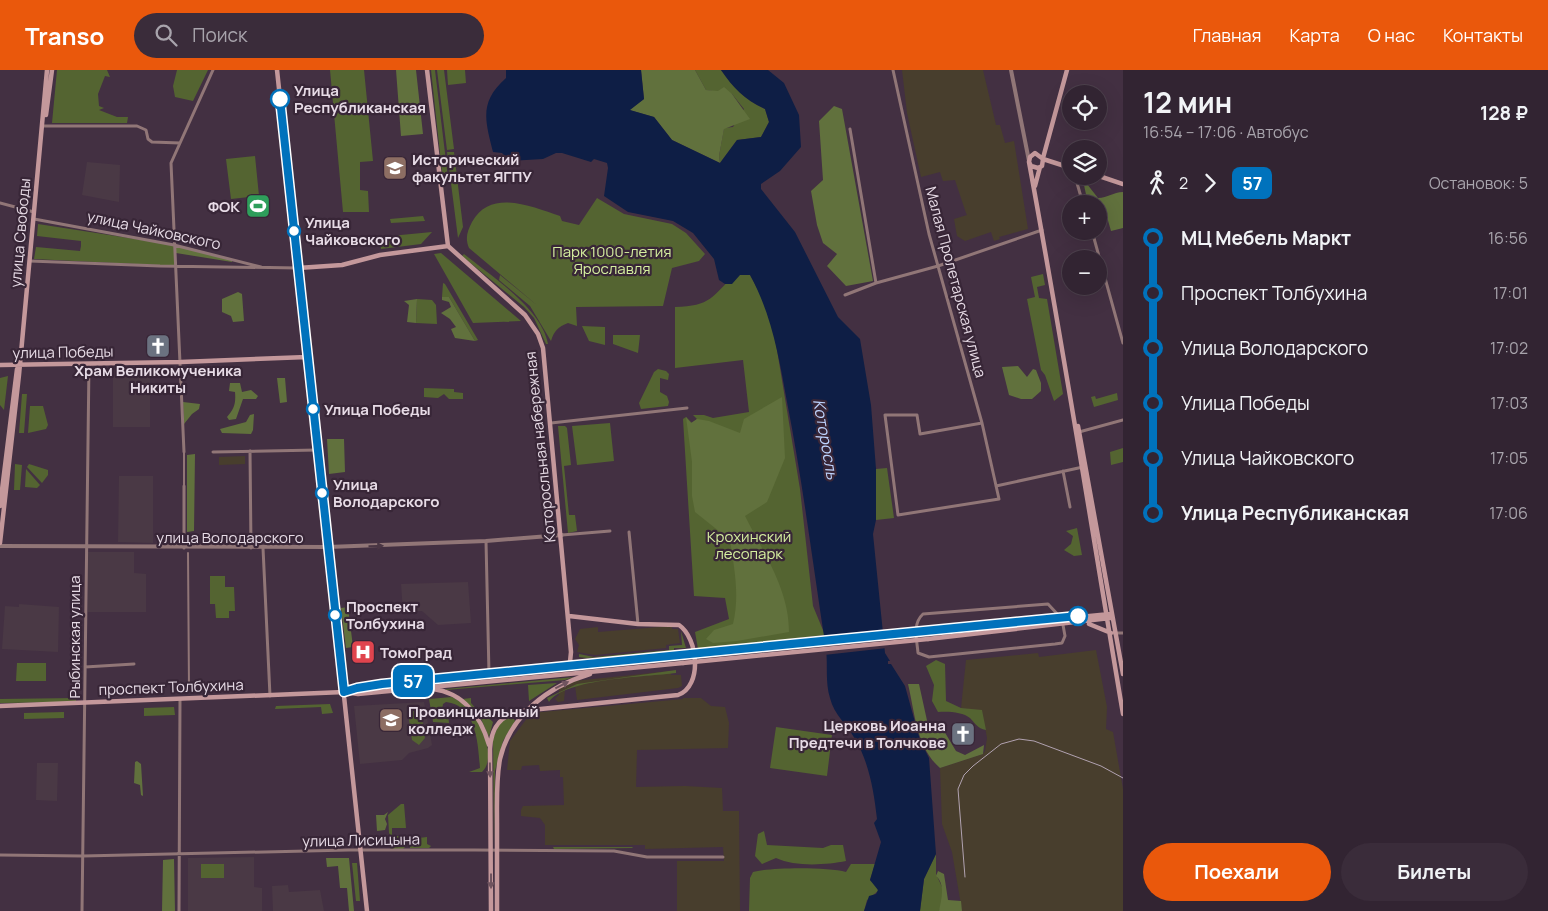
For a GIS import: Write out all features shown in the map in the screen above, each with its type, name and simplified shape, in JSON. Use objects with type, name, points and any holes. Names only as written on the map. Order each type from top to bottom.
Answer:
[{"type":"main road","name":"улица Свободы","points":[[47,70],[47,100]]},
{"type":"main road","name":"улица Свободы","points":[[0,506],[22,343],[34,212],[52,70]]},
{"type":"main road","points":[[277,70],[367,911]]},
{"type":"main road","points":[[427,70],[448,246]]},
{"type":"main road","points":[[1035,192],[1045,144],[1067,70]]},
{"type":"main road","points":[[1045,144],[1036,154],[1030,157],[1029,162],[1078,432],[1123,714]]},
{"type":"main road","points":[[1036,154],[1043,159],[1062,165]]},
{"type":"main road","points":[[1029,162],[1035,168],[1058,164]]},
{"type":"main road","points":[[1107,179],[1123,184]]},
{"type":"main road","name":"улица Чайковского","points":[[298,268],[342,265],[380,255],[448,246]]},
{"type":"main road","name":"Которосльная набережная","points":[[448,246],[518,307],[536,329],[545,361],[571,652]]},
{"type":"main road","name":"улица Победы","points":[[0,365],[181,362],[307,357]]},
{"type":"main road","name":"улица Свободы","points":[[0,545],[19,366]]},
{"type":"main road","points":[[1083,467],[1114,616],[1123,674]]},
{"type":"main road","points":[[1094,615],[1103,611],[1106,604]]},
{"type":"main road","points":[[1107,613],[1114,616]]},
{"type":"main road","name":"проспект Толбухина","points":[[344,692],[382,684],[684,656],[1107,613]]},
{"type":"main road","points":[[490,911],[490,749],[492,735],[498,722],[510,714],[528,710],[669,696],[687,691],[693,681],[694,663],[690,642],[683,628],[672,624],[638,624],[569,616]]},
{"type":"main road","name":"проспект Толбухина","points":[[0,706],[344,692],[358,694],[1085,623],[1108,620],[1114,616]]},
{"type":"main road","points":[[1085,623],[1111,632]]},
{"type":"main road","points":[[571,652],[578,663],[588,665]]},
{"type":"main road","points":[[559,668],[570,662],[571,652]]},
{"type":"main road","points":[[497,911],[498,775],[504,748],[517,723],[543,696],[564,683],[601,670]]},
{"type":"main road","points":[[424,688],[446,692],[464,702],[482,725],[490,749]]},
{"type":"main road","points":[[543,696],[542,704],[547,708]]},
{"type":"main road","points":[[510,714],[514,715],[517,723]]},
{"type":"street","points":[[184,548],[184,452],[181,362],[171,163],[213,70]]},
{"type":"street","name":"Малая Пролетарская улица","points":[[893,70],[938,266],[982,424],[999,499],[898,515],[885,415],[917,415],[920,434],[982,424]]},
{"type":"street","points":[[1011,70],[1029,162]]},
{"type":"street","points":[[44,126],[137,126],[146,130],[148,139],[152,142],[180,143]]},
{"type":"street","points":[[850,129],[876,283]]},
{"type":"street","points":[[1025,144],[1029,150],[1036,154]]},
{"type":"street","points":[[0,203],[34,212]]},
{"type":"street","name":"улица Чайковского","points":[[34,219],[174,245],[269,269]]},
{"type":"street","points":[[845,295],[876,283],[938,266],[1042,230]]},
{"type":"street","points":[[1094,240],[1123,343]]},
{"type":"street","name":"улица Чайковского","points":[[30,261],[177,267],[298,268]]},
{"type":"street","name":"Рыбинская улица","points":[[82,911],[89,364]]},
{"type":"street","points":[[551,423],[687,408]]},
{"type":"street","points":[[1078,432],[1123,420]]},
{"type":"street","points":[[213,452],[317,450]]},
{"type":"street","points":[[250,451],[251,548]]},
{"type":"street","points":[[996,486],[1083,467]]},
{"type":"street","points":[[1063,471],[1070,507]]},
{"type":"street","name":"улица Володарского","points":[[0,545],[86,548],[328,548],[486,541],[610,531]]},
{"type":"street","points":[[629,532],[638,624]]},
{"type":"street","points":[[486,541],[489,674]]},
{"type":"street","points":[[262,548],[270,696]]},
{"type":"street","points":[[188,553],[189,690]]},
{"type":"street","points":[[1061,618],[1048,604],[923,614],[918,618],[916,627],[918,653],[929,657],[1055,644],[1062,642],[1065,636],[1063,625]]},
{"type":"street","points":[[1111,632],[1117,635],[1123,633]]},
{"type":"street","points":[[84,667],[134,664]]},
{"type":"street","points":[[179,911],[180,699]]},
{"type":"street","name":"улица Лисицына","points":[[0,855],[179,855],[361,851],[614,851],[647,857],[723,857]]},
{"type":"shaded area","points":[[902,70],[983,70],[996,125],[1000,125],[1005,143],[1014,141],[1028,229],[999,237],[1000,239],[994,241],[991,232],[965,241],[957,236],[954,219],[967,215],[955,180],[943,181],[940,172],[921,177],[907,113]]},
{"type":"shaded area","points":[[87,162],[120,165],[119,202],[82,195]]},
{"type":"shaded area","points":[[113,370],[150,370],[150,427],[113,427]]},
{"type":"shaded area","points":[[245,456],[245,464],[219,465],[219,457]]},
{"type":"shaded area","points":[[119,476],[153,476],[153,543],[118,542]]},
{"type":"shaded area","points":[[88,552],[134,552],[134,573],[146,574],[146,612],[88,612]]},
{"type":"shaded area","points":[[468,582],[471,623],[438,625],[422,611],[403,612],[401,584]]},
{"type":"shaded area","points":[[19,604],[59,607],[58,652],[2,649],[5,606],[19,607]]},
{"type":"shaded area","points":[[672,626],[672,629],[678,629],[680,643],[666,645],[666,648],[595,655],[577,652],[579,645],[575,639],[580,629],[598,627],[598,632]]},
{"type":"shaded area","points":[[1096,650],[1107,707],[1106,729],[1113,732],[1123,789],[1123,911],[962,911],[952,852],[942,824],[940,768],[983,754],[985,751],[987,738],[982,711],[961,708],[966,660],[1038,653],[1039,657]]},
{"type":"shaded area","points":[[670,671],[671,675],[681,675],[682,686],[577,700],[575,686],[565,690],[564,701],[558,702],[555,699],[559,695],[559,688],[574,681]]},
{"type":"shaded area","points":[[683,698],[701,698],[711,706],[725,707],[729,723],[728,748],[637,750],[636,787],[685,786],[722,788],[723,811],[739,811],[740,911],[677,911],[677,861],[724,861],[723,847],[645,849],[645,845],[545,845],[545,825],[540,818],[521,816],[521,810],[523,806],[564,805],[563,777],[560,777],[560,770],[540,771],[539,765],[522,766],[521,770],[507,770],[510,741],[531,713]]},
{"type":"shaded area","name":"Провинциальный колледж","points":[[424,702],[432,745],[428,748],[409,753],[402,760],[360,764],[354,706]]},
{"type":"shaded area","points":[[37,763],[58,763],[57,801],[36,800]]},
{"type":"shaded area","points":[[254,857],[254,887],[262,888],[262,911],[188,911],[188,858]]},
{"type":"shaded area","points":[[288,885],[289,892],[320,890],[324,911],[273,911],[272,886]]},
{"type":"green space","points":[[57,70],[107,70],[110,77],[105,76],[98,94],[99,106],[104,108],[99,110],[117,117],[128,117],[127,123],[52,123]]},
{"type":"green space","points":[[177,70],[208,70],[193,101],[175,97],[173,86]]},
{"type":"green space","points":[[330,70],[364,70],[373,161],[360,162],[360,190],[368,191],[369,212],[343,212]]},
{"type":"green space","points":[[396,70],[416,70],[423,134],[401,136]]},
{"type":"green space","points":[[431,70],[435,70],[448,178],[445,179],[442,172]]},
{"type":"green space","points":[[437,70],[444,70],[454,149],[447,150]]},
{"type":"green space","points":[[447,70],[465,70],[466,83],[448,85]]},
{"type":"green space","points":[[641,70],[695,70],[706,90],[718,91],[724,87],[732,94],[750,119],[724,129],[719,156],[720,163],[672,140],[654,117],[629,110],[644,99]]},
{"type":"green space","points":[[695,70],[721,70],[740,93],[765,109],[769,122],[761,137],[737,140],[720,163],[719,156],[724,128],[733,127],[744,109],[732,94],[706,90]]},
{"type":"green space","points":[[834,106],[842,109],[873,281],[846,286],[827,266],[837,254],[823,243],[817,225],[811,191],[823,180],[819,121]]},
{"type":"green space","points":[[447,152],[454,152],[463,227],[458,238]]},
{"type":"green space","points":[[255,156],[259,196],[231,199],[226,159]]},
{"type":"green space","points":[[1084,185],[1088,185],[1096,195],[1086,195]]},
{"type":"green space","points":[[1123,192],[1123,228],[1111,231],[1107,217],[1107,196]]},
{"type":"green space","name":"Парк 1000-летия Ярославля","points":[[597,198],[624,214],[672,224],[686,233],[705,254],[699,261],[672,268],[663,306],[576,307],[577,326],[568,323],[562,326],[555,332],[551,341],[530,306],[499,280],[500,275],[538,306],[469,248],[467,241],[468,232],[472,222],[480,212],[490,205],[501,203],[513,203],[537,208],[560,216],[562,221],[579,225]]},
{"type":"green space","points":[[423,216],[425,221],[391,223],[390,219]]},
{"type":"green space","points":[[38,224],[174,245],[176,266],[34,259],[36,247],[80,251],[81,246],[81,241],[37,236]]},
{"type":"green space","points":[[432,232],[421,244],[381,249],[380,237]]},
{"type":"green space","points":[[175,245],[232,260],[232,262],[176,253]]},
{"type":"green space","points":[[441,253],[521,321],[473,323],[434,254]]},
{"type":"green space","points":[[464,254],[500,282],[526,306],[544,331],[548,344],[546,344],[534,318],[524,307],[462,256]]},
{"type":"green space","name":"Крохинский лесопарк","points":[[736,273],[749,273],[765,303],[774,332],[800,489],[813,606],[825,635],[698,649],[695,632],[729,619],[725,598],[694,596],[683,419],[686,417],[692,423],[697,419],[693,415],[704,415],[713,418],[749,412],[743,360],[675,368],[675,307],[696,305],[710,299]]},
{"type":"green space","points":[[1043,274],[1045,285],[1037,287],[1039,298],[1047,299],[1063,394],[1054,401],[1045,375],[1041,370],[1027,299],[1035,297],[1031,277]]},
{"type":"green space","points":[[443,283],[478,340],[475,341],[449,297],[442,297]]},
{"type":"green space","points":[[238,292],[242,294],[244,321],[233,322],[231,316],[222,312],[222,299]]},
{"type":"green space","points":[[442,297],[449,297],[475,341],[455,338],[451,329],[456,327],[450,319],[441,313],[451,307],[449,302],[442,300]]},
{"type":"green space","points":[[417,299],[432,300],[436,305],[437,324],[416,323]]},
{"type":"green space","points":[[417,299],[416,323],[407,322],[409,305],[404,301]]},
{"type":"green space","points":[[582,326],[605,327],[605,345],[589,341]]},
{"type":"green space","points":[[613,335],[640,335],[638,353],[613,344]]},
{"type":"green space","points":[[1018,366],[1027,377],[1033,369],[1036,370],[1041,383],[1041,391],[1032,399],[1021,399],[1009,395],[1002,367]]},
{"type":"green space","points":[[658,369],[669,374],[668,380],[660,378],[660,392],[667,396],[668,406],[641,409],[639,403],[654,372]]},
{"type":"green space","points":[[8,376],[4,410],[0,405],[0,378]]},
{"type":"green space","points":[[277,378],[285,378],[287,402],[280,403]]},
{"type":"green space","points":[[230,383],[240,383],[242,392],[251,390],[258,396],[256,399],[243,399],[236,419],[229,420],[227,417],[235,403],[235,392],[229,391]]},
{"type":"green space","points":[[424,388],[454,389],[454,392],[463,393],[463,399],[449,399],[444,394],[438,398],[424,397]]},
{"type":"green space","points":[[1117,393],[1118,400],[1094,407],[1091,397],[1095,396],[1096,399]]},
{"type":"green space","points":[[22,394],[27,394],[24,433],[19,433]]},
{"type":"green space","points":[[782,397],[785,458],[767,502],[745,516],[780,586],[788,616],[789,632],[713,643],[706,639],[714,630],[733,624],[736,603],[735,571],[730,540],[695,512],[692,496],[692,462],[686,417],[691,423],[697,419],[709,421],[740,433],[744,419]]},
{"type":"green space","points":[[183,402],[200,404],[199,409],[184,424]]},
{"type":"green space","points":[[30,406],[43,406],[48,425],[46,429],[28,433]]},
{"type":"green space","points":[[254,414],[251,434],[222,433],[220,429],[246,422],[250,415]]},
{"type":"green space","points":[[610,423],[614,461],[577,465],[572,426]]},
{"type":"green space","points":[[558,426],[565,426],[567,428],[571,465],[564,466],[569,515],[575,515],[577,531],[568,533]]},
{"type":"green space","points":[[327,439],[344,439],[345,472],[329,474]]},
{"type":"green space","points":[[1123,448],[1123,462],[1111,465],[1110,452]]},
{"type":"green space","points":[[195,454],[194,531],[187,532],[187,455]]},
{"type":"green space","points":[[15,464],[22,465],[20,490],[14,490]]},
{"type":"green space","points":[[29,464],[48,470],[48,475],[42,483],[27,467]]},
{"type":"green space","points":[[887,468],[894,518],[876,520],[876,469]]},
{"type":"green space","points":[[26,469],[40,485],[37,488],[25,487]]},
{"type":"green space","points":[[1077,528],[1082,555],[1074,556],[1064,550],[1071,544],[1073,536],[1066,531]]},
{"type":"green space","points":[[210,576],[225,576],[225,587],[234,587],[235,611],[229,611],[229,618],[216,618],[215,604],[210,604]]},
{"type":"green space","points":[[348,607],[353,647],[346,648],[341,608]]},
{"type":"green space","points":[[681,631],[686,648],[674,648],[674,653],[587,658],[579,657],[579,654],[594,657],[669,650],[669,646],[682,645]]},
{"type":"green space","points":[[936,660],[945,664],[946,701],[961,708],[982,710],[986,730],[979,727],[963,714],[938,712],[932,701],[934,685],[926,666]]},
{"type":"green space","points":[[17,663],[46,663],[46,681],[16,681]]},
{"type":"green space","points":[[676,670],[676,673],[589,683],[558,694],[549,702],[547,698],[577,684]]},
{"type":"green space","points":[[574,677],[565,680],[446,690],[446,689]]},
{"type":"green space","points":[[557,683],[529,701],[528,685]]},
{"type":"green space","points":[[908,684],[919,684],[928,725],[941,726],[956,751],[965,755],[984,745],[983,754],[940,768],[932,760],[921,740]]},
{"type":"green space","points":[[452,697],[474,715],[481,727],[488,751],[486,766],[482,772],[469,772],[480,768],[477,738],[470,718],[464,710],[446,702],[443,704],[442,710],[448,714],[449,723],[433,722],[429,699]]},
{"type":"green space","points":[[76,698],[76,702],[0,703],[0,699]]},
{"type":"green space","points":[[471,698],[471,703],[478,711],[481,711],[493,722],[489,737],[481,719],[463,699]]},
{"type":"green space","points":[[330,704],[333,713],[322,714],[321,707],[275,709],[276,706]]},
{"type":"green space","points":[[174,707],[175,715],[144,716],[144,708]]},
{"type":"green space","points":[[414,707],[421,712],[425,738],[419,745],[412,740],[408,713]]},
{"type":"green space","points":[[64,712],[64,718],[24,719],[24,713]]},
{"type":"green space","points":[[511,715],[515,721],[503,741],[495,771],[494,848],[493,738],[499,724]]},
{"type":"green space","points":[[776,727],[832,735],[827,776],[770,768]]},
{"type":"green space","points":[[137,761],[141,764],[143,796],[141,795],[140,785],[134,783],[135,762]]},
{"type":"green space","points":[[401,804],[404,804],[406,828],[392,828],[392,836],[406,836],[406,846],[403,849],[391,849],[392,845],[398,845],[398,839],[392,838],[389,833],[388,815]]},
{"type":"green space","points":[[388,812],[385,819],[387,824],[385,830],[377,831],[376,815],[384,815]]},
{"type":"green space","points":[[764,831],[767,845],[823,848],[831,845],[843,845],[846,861],[811,864],[792,863],[776,858],[762,864],[755,856],[758,834]]},
{"type":"green space","points":[[427,837],[427,844],[431,846],[429,848],[410,848],[410,839]]},
{"type":"green space","points":[[553,847],[632,847],[633,848],[554,849]]},
{"type":"green space","points":[[936,854],[936,874],[942,887],[943,901],[939,911],[920,911],[924,879]]},
{"type":"green space","points":[[326,858],[349,858],[354,911],[349,911],[347,888],[340,888],[338,866],[327,867]]},
{"type":"green space","points":[[174,859],[175,911],[162,911],[163,860]]},
{"type":"green space","points":[[352,863],[357,863],[360,901],[356,901]]},
{"type":"green space","points":[[201,864],[224,864],[224,878],[201,878]]},
{"type":"green space","points":[[851,864],[875,864],[870,880],[877,886],[878,891],[867,900],[864,911],[749,911],[750,878],[753,872],[800,868],[846,872]]},
{"type":"green space","points":[[938,871],[944,874],[948,900],[961,901],[962,911],[939,911],[942,888],[936,876]]},
{"type":"water","name":"Которосль","points":[[506,70],[641,70],[644,99],[630,110],[654,117],[672,140],[720,163],[737,140],[761,137],[769,122],[765,109],[751,102],[740,93],[721,70],[768,70],[784,83],[799,115],[801,147],[780,171],[761,184],[761,189],[795,232],[838,317],[860,339],[871,405],[876,469],[876,520],[873,534],[885,653],[890,661],[888,661],[888,664],[891,664],[905,686],[920,740],[929,758],[936,854],[924,879],[920,911],[864,911],[869,896],[876,894],[878,890],[870,880],[881,842],[874,823],[877,819],[874,798],[864,757],[852,734],[834,709],[828,692],[826,649],[793,432],[774,337],[758,290],[750,275],[740,275],[732,284],[725,284],[719,280],[714,259],[693,233],[673,221],[628,212],[604,196],[607,163],[594,159],[591,162],[562,153],[556,153],[543,159],[509,161],[502,153],[493,152],[486,121],[486,112],[491,95],[506,78]]},
{"type":"pier","points":[[886,633],[887,648],[824,655],[822,639]]},
{"type":"railway","points":[[965,877],[958,789],[964,775],[1001,744],[1019,739],[1034,741],[1101,766],[1123,778]]},
{"type":"bus line","name":"57","points":[[280,99],[344,692],[382,684],[759,649],[1078,616]]},
{"type":"place","name":"Улица Республиканская","points":[[280,99]]},
{"type":"place","name":"Исторический факультет ЯГПУ","points":[[395,168]]},
{"type":"place","name":"ФОК","points":[[258,206]]},
{"type":"place","name":"Улица Чайковского","points":[[294,231]]},
{"type":"place","name":"Храм Великомученика Никиты","points":[[158,346]]},
{"type":"place","name":"Улица Победы","points":[[313,409]]},
{"type":"place","name":"Улица Володарского","points":[[322,493]]},
{"type":"place","name":"Проспект Толбухина","points":[[335,615]]},
{"type":"place","name":"ТомоГрад","points":[[363,652]]},
{"type":"place","name":"Провинциальный колледж","points":[[391,720]]},
{"type":"place","name":"Церковь Иоанна Предтечи в Толчкове","points":[[963,734]]}]
